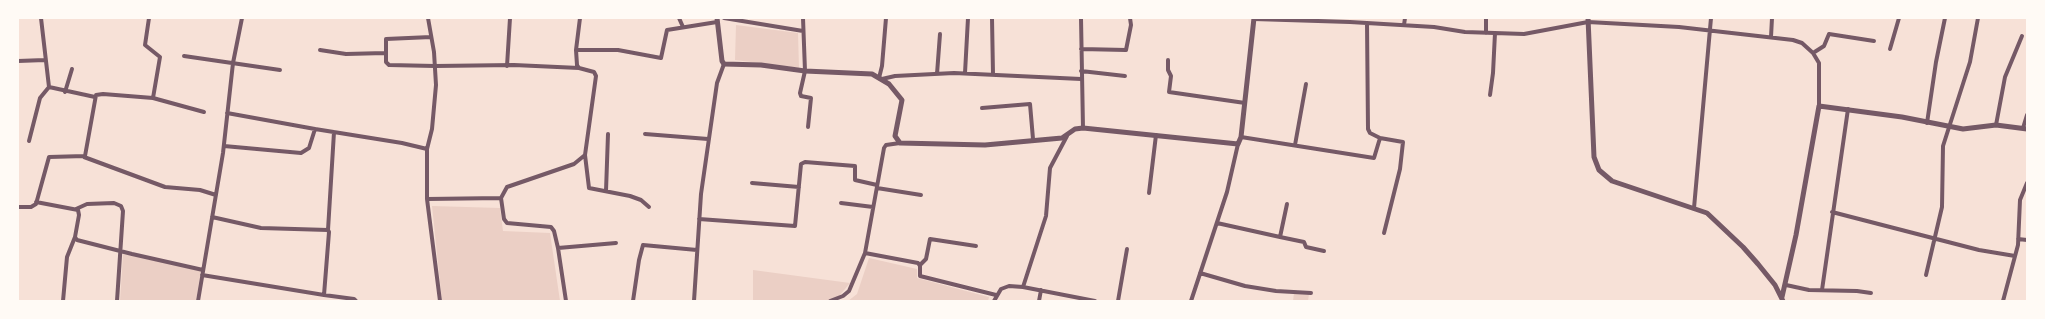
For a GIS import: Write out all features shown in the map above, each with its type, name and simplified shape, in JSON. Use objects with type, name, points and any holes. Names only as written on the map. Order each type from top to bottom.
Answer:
[{"type":"street","points":[[29,140],[40,98],[49,87],[41,18]]},
{"type":"street","points":[[149,18],[145,45],[160,57],[153,98]]},
{"type":"street","points":[[198,301],[224,146],[233,63],[242,18]]},
{"type":"street","points":[[428,18],[435,66],[436,86],[434,116],[427,149],[427,200],[440,301]]},
{"type":"street","points":[[507,66],[510,18]]},
{"type":"street","points":[[578,68],[576,62],[576,50],[580,18]]},
{"type":"street","points":[[679,18],[683,27]]},
{"type":"street","points":[[724,18],[803,31]]},
{"type":"street","points":[[803,18],[805,71],[800,93],[801,96],[811,98],[808,127]]},
{"type":"street","points":[[881,78],[886,18]]},
{"type":"street","points":[[965,73],[968,18]]},
{"type":"street","points":[[992,18],[993,74]]},
{"type":"street","points":[[1081,18],[1082,128]]},
{"type":"street","points":[[1081,49],[1126,50],[1131,23],[1130,18]]},
{"type":"street","points":[[1404,18],[1404,25]]},
{"type":"street","points":[[1486,18],[1486,33]]},
{"type":"street","points":[[1694,208],[1711,18]]},
{"type":"street","points":[[1771,37],[1772,18]]},
{"type":"street","points":[[1890,49],[1898,18]]},
{"type":"street","points":[[1927,123],[1936,62],[1945,18]]},
{"type":"street","points":[[1926,275],[1942,207],[1943,152],[1970,62],[1978,18]]},
{"type":"street","points":[[1191,301],[1217,223],[1241,137],[1254,19],[1404,25],[1486,33],[1524,34],[1588,20],[1710,30],[1800,42],[1813,53],[1820,68],[1819,106],[1783,299]]},
{"type":"street","points":[[576,50],[618,50],[661,58],[666,31],[717,20],[724,64],[717,83],[708,139],[699,219],[694,301]]},
{"type":"street","points":[[1588,20],[1591,114],[1595,164],[1602,174],[1612,181],[1694,208],[1711,216],[1743,246],[1775,284],[1783,299]]},
{"type":"street","points":[[1367,23],[1368,129],[1370,133],[1380,138],[1402,142],[1405,144],[1384,233]]},
{"type":"street","points":[[1490,95],[1493,73],[1495,33]]},
{"type":"street","points":[[937,74],[940,34]]},
{"type":"street","points":[[1813,53],[1824,46],[1830,34],[1874,42]]},
{"type":"street","points":[[1996,125],[2005,77],[2022,36]]},
{"type":"street","points":[[431,38],[386,39],[385,61],[389,65],[578,68],[594,72],[596,76],[585,155],[589,188],[630,196],[641,200],[649,207]]},
{"type":"street","points":[[320,50],[346,54],[385,53]]},
{"type":"street","points":[[184,56],[280,70]]},
{"type":"street","points":[[18,61],[45,60]]},
{"type":"street","points":[[1168,60],[1168,70],[1171,76],[1169,92],[1245,103]]},
{"type":"street","points":[[724,64],[761,65],[805,71],[866,73],[881,78],[889,84],[902,100],[895,136],[900,143]]},
{"type":"street","points":[[65,92],[72,69]]},
{"type":"street","points":[[1081,71],[1124,76]]},
{"type":"street","points":[[881,78],[965,73],[1081,79]]},
{"type":"street","points":[[1295,145],[1306,84]]},
{"type":"street","points":[[49,87],[65,92],[95,97],[103,94],[153,98],[204,112]]},
{"type":"street","points":[[84,157],[86,154],[95,97]]},
{"type":"street","points":[[982,108],[1030,104],[1033,139]]},
{"type":"street","points":[[1819,106],[1902,117],[1949,128],[1966,129],[1996,125],[2025,129],[2027,115]]},
{"type":"street","points":[[1822,290],[1848,109]]},
{"type":"street","points":[[227,113],[402,143],[427,149]]},
{"type":"street","points":[[1024,287],[1046,216],[1050,168],[1067,136],[1075,129],[1082,128],[1238,144]]},
{"type":"street","points":[[224,146],[301,153],[309,148],[315,129]]},
{"type":"street","points":[[324,295],[334,132]]},
{"type":"street","points":[[606,191],[608,134]]},
{"type":"street","points":[[645,134],[708,139]]},
{"type":"street","points":[[1149,193],[1156,135]]},
{"type":"street","points":[[830,301],[844,296],[849,290],[865,253],[884,148],[886,145],[900,143],[985,145],[1067,136]]},
{"type":"street","points":[[1241,137],[1374,158],[1380,138]]},
{"type":"street","points":[[566,301],[554,231],[550,227],[507,223],[504,219],[501,198],[507,187],[574,164],[585,155]]},
{"type":"street","points":[[18,207],[31,207],[36,202],[49,157],[84,157],[165,186],[200,190],[216,195]]},
{"type":"street","points":[[699,219],[793,226],[796,223],[801,164],[805,162],[855,166],[855,180],[921,195]]},
{"type":"street","points":[[2003,301],[2018,239],[2019,207],[2021,196],[2027,183]]},
{"type":"street","points":[[752,184],[799,187]]},
{"type":"street","points":[[2021,196],[2027,196]]},
{"type":"street","points":[[427,200],[501,198]]},
{"type":"street","points":[[36,202],[76,209],[86,204],[114,203],[121,206],[124,216],[118,301]]},
{"type":"street","points":[[840,204],[873,207]]},
{"type":"street","points":[[1280,237],[1287,204]]},
{"type":"street","points":[[63,301],[67,257],[75,237],[79,214],[76,209]]},
{"type":"street","points":[[1832,212],[1988,252],[2015,256]]},
{"type":"street","points":[[212,217],[261,228],[328,230]]},
{"type":"street","points":[[1217,223],[1304,242],[1306,247],[1324,251]]},
{"type":"street","points":[[75,237],[77,240],[122,252],[203,270]]},
{"type":"street","points":[[976,246],[930,239],[926,259],[920,265],[920,276],[996,295]]},
{"type":"street","points":[[2018,239],[2027,240]]},
{"type":"street","points":[[558,248],[616,243]]},
{"type":"street","points":[[633,301],[639,260],[643,245],[697,250]]},
{"type":"street","points":[[1118,301],[1126,249]]},
{"type":"street","points":[[865,253],[892,257],[920,265]]},
{"type":"street","points":[[1200,273],[1245,286],[1276,291],[1312,293]]},
{"type":"street","points":[[202,275],[354,299],[356,301]]},
{"type":"street","points":[[1786,285],[1822,290],[1871,293]]},
{"type":"street","points":[[994,301],[996,295],[1004,287],[1024,287],[1095,301]]},
{"type":"street","points":[[1039,301],[1041,290]]},
{"type":"shaded area","points":[[736,25],[798,33],[799,68],[735,60]]},
{"type":"shaded area","points":[[432,206],[500,208],[503,231],[550,233],[560,301],[442,301]]},
{"type":"shaded area","points":[[123,254],[201,270],[196,301],[120,301]]},
{"type":"shaded area","points":[[869,258],[917,269],[917,278],[989,297],[988,301],[848,301],[857,294]]},
{"type":"shaded area","points":[[753,270],[850,283],[835,301],[753,301]]},
{"type":"shaded area","points":[[1294,293],[1309,294],[1308,301],[1293,301]]}]
